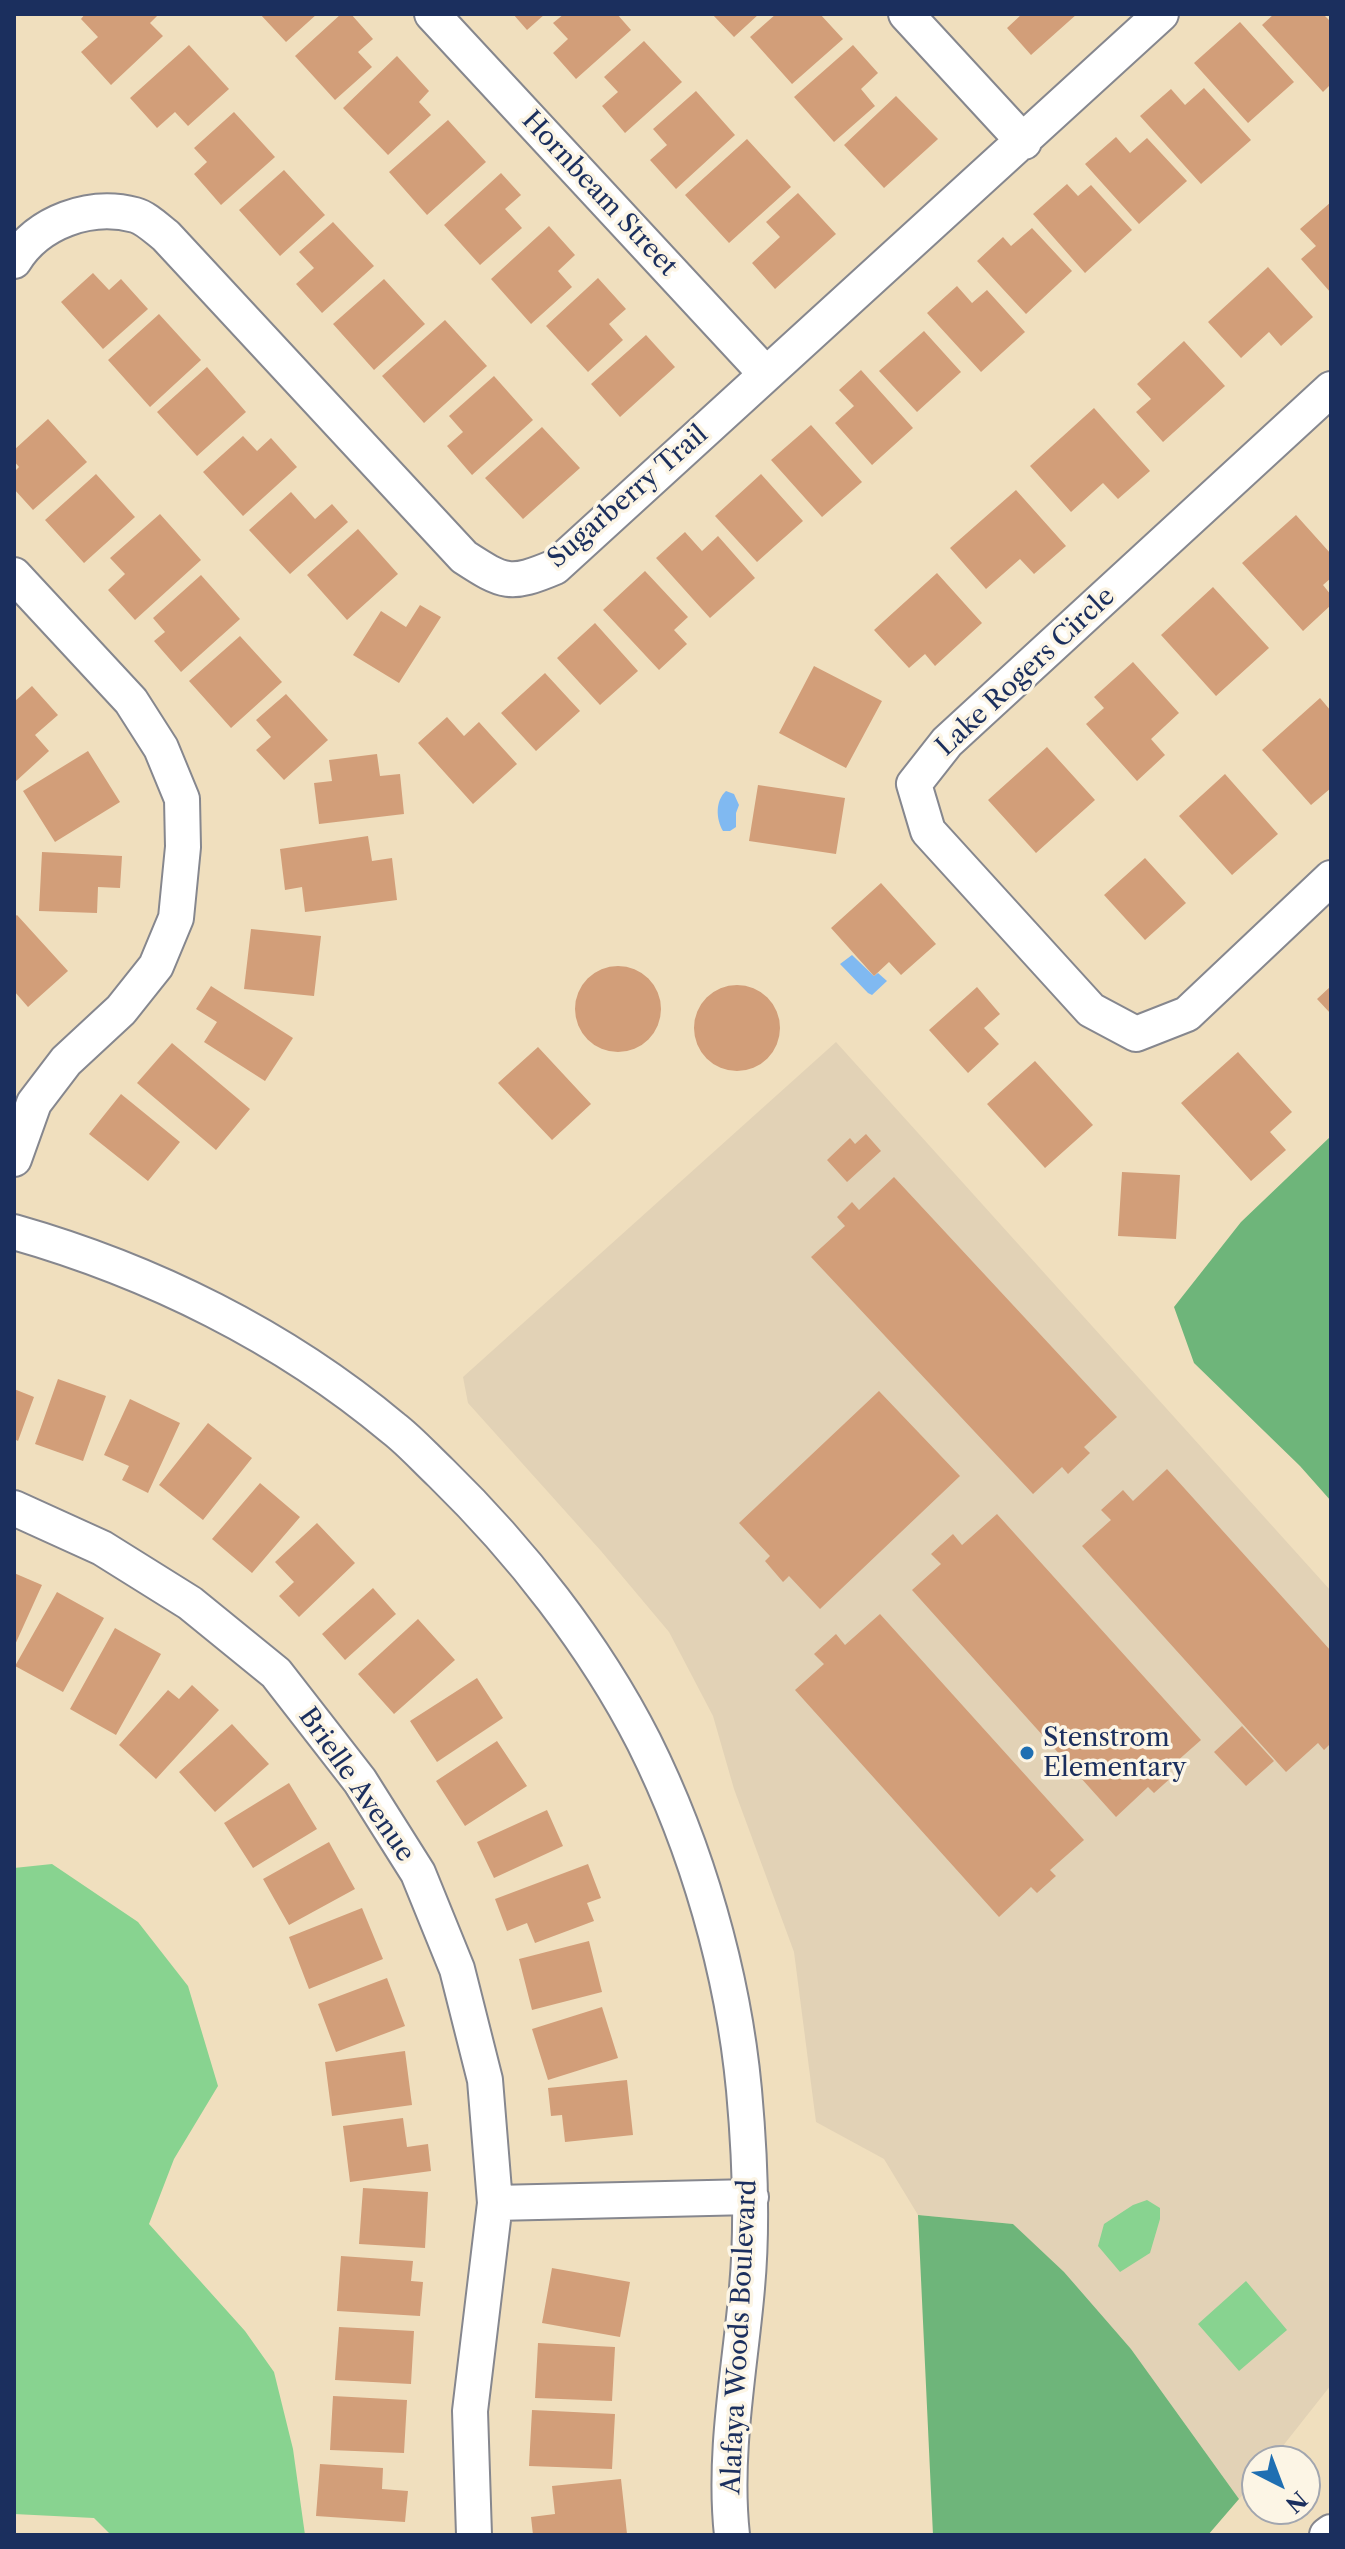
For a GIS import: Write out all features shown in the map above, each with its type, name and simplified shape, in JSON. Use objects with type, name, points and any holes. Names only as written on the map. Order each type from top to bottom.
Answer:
[{"type":"street","name":"Hornbeam Street","points":[[432,14],[766,374]]},
{"type":"street","points":[[906,14],[1024,142]]},
{"type":"street","name":"Sugarberry Trail","points":[[14,261],[25,242],[56,222],[96,211],[137,215],[166,236],[464,557],[497,578],[527,579],[555,567],[1161,14]]},
{"type":"street","name":"Lake Rogers Circle","points":[[1331,389],[947,742],[914,784],[928,831],[1091,1010],[1136,1034],[1187,1014],[1331,878]]},
{"type":"street","points":[[14,575],[131,701],[161,748],[182,799],[183,847],[176,918],[156,966],[121,1010],[66,1061],[34,1103],[14,1159]]},
{"type":"street","name":"Alafaya Woods Boulevard","points":[[14,1232],[81,1251],[170,1288],[258,1335],[325,1376],[395,1429],[483,1514],[553,1599],[613,1687],[644,1742],[683,1835],[715,1927],[734,2009],[744,2090],[751,2197],[748,2283],[731,2445],[732,2535]]},
{"type":"street","name":"Brielle Avenue","points":[[14,1508],[102,1548],[190,1603],[276,1673],[360,1781],[418,1873],[457,1969],[485,2080],[495,2203],[470,2411],[474,2535]]},
{"type":"street","points":[[495,2203],[751,2197]]},
{"type":"shaded area","name":"Stenstrom Elementary","points":[[836,1042],[1331,1591],[1331,2385],[1284,2445],[1241,2445],[1239,2499],[1131,2349],[1013,2224],[918,2215],[884,2159],[816,2122],[794,1952],[734,1789],[713,1716],[669,1632],[468,1403],[463,1377]]},
{"type":"green space","points":[[1331,1136],[1331,1501],[1300,1466],[1194,1363],[1174,1307],[1241,1222]]},
{"type":"green space","points":[[52,1864],[138,1922],[188,1986],[218,2086],[174,2159],[149,2224],[245,2331],[274,2372],[293,2449],[305,2535],[111,2535],[94,2518],[14,2514],[14,1868]]},
{"type":"green space","points":[[1147,2200],[1160,2208],[1150,2253],[1120,2272],[1098,2246],[1104,2224],[1133,2205]]},
{"type":"green space","points":[[918,2215],[1013,2224],[1064,2272],[1131,2349],[1239,2499],[1208,2535],[933,2535]]},
{"type":"green space","points":[[1246,2281],[1287,2330],[1239,2371],[1198,2324]]},
{"type":"water","points":[[726,791],[734,794],[739,805],[736,827],[730,831],[723,831],[718,816],[718,805]]},
{"type":"water","points":[[852,955],[874,976],[878,973],[887,981],[872,995],[840,964]]},
{"type":"building","points":[[85,14],[159,14],[150,23],[163,36],[111,85],[81,52],[98,37],[81,19]]},
{"type":"building","points":[[260,14],[317,14],[286,42]]},
{"type":"building","points":[[341,14],[351,14],[373,39],[358,52],[372,67],[335,100],[295,56]]},
{"type":"building","points":[[513,14],[545,14],[527,30]]},
{"type":"building","points":[[564,14],[617,14],[631,30],[576,79],[553,53],[568,39],[553,23]]},
{"type":"building","points":[[712,14],[759,14],[734,37]]},
{"type":"building","points":[[776,14],[820,14],[843,39],[792,84],[750,37]]},
{"type":"building","points":[[1022,14],[1077,14],[1031,55],[1007,28]]},
{"type":"building","points":[[1274,14],[1323,14],[1331,22],[1331,84],[1323,92],[1262,25]]},
{"type":"building","points":[[1240,22],[1294,82],[1248,123],[1194,63]]},
{"type":"building","points":[[644,41],[682,82],[625,133],[602,106],[618,92],[604,77]]},
{"type":"building","points":[[189,45],[229,89],[188,126],[175,112],[157,128],[130,98]]},
{"type":"building","points":[[853,45],[878,73],[861,89],[875,106],[834,142],[794,97]]},
{"type":"building","points":[[397,56],[429,91],[419,102],[431,115],[388,155],[343,108]]},
{"type":"building","points":[[1204,88],[1251,140],[1201,184],[1140,116],[1171,89],[1185,105]]},
{"type":"building","points":[[696,91],[735,135],[676,189],[650,160],[667,145],[653,129]]},
{"type":"building","points":[[896,96],[938,139],[884,188],[844,145]]},
{"type":"building","points":[[234,112],[275,157],[221,205],[194,174],[207,162],[194,148]]},
{"type":"building","points":[[448,120],[486,162],[427,215],[389,172]]},
{"type":"building","points":[[1116,137],[1130,153],[1147,138],[1187,181],[1139,224],[1085,164]]},
{"type":"building","points":[[747,139],[791,187],[729,243],[685,195]]},
{"type":"building","points":[[284,170],[325,215],[280,256],[239,210]]},
{"type":"building","points":[[501,173],[521,195],[505,209],[522,228],[480,265],[444,225]]},
{"type":"building","points":[[1067,184],[1078,196],[1091,185],[1132,230],[1085,273],[1033,214]]},
{"type":"building","points":[[798,193],[836,234],[775,289],[752,263],[780,237],[766,222]]},
{"type":"building","points":[[1331,202],[1331,293],[1301,259],[1316,246],[1300,229]]},
{"type":"building","points":[[333,222],[374,266],[322,313],[296,284],[314,268],[299,252]]},
{"type":"building","points":[[549,226],[575,255],[558,271],[572,287],[531,324],[491,279]]},
{"type":"building","points":[[1032,228],[1072,271],[1026,314],[977,261],[1003,237],[1011,246]]},
{"type":"building","points":[[1268,267],[1313,317],[1281,346],[1269,332],[1241,358],[1208,322]]},
{"type":"building","points":[[93,273],[109,290],[121,279],[148,309],[103,349],[61,302]]},
{"type":"building","points":[[598,278],[626,309],[609,324],[623,340],[588,372],[546,326]]},
{"type":"building","points":[[384,279],[425,324],[374,370],[333,324]]},
{"type":"building","points":[[957,286],[972,303],[987,290],[1025,332],[981,372],[927,313]]},
{"type":"building","points":[[159,314],[201,360],[150,407],[108,360]]},
{"type":"building","points":[[445,320],[487,366],[424,423],[382,376]]},
{"type":"building","points":[[924,331],[961,372],[917,412],[879,371]]},
{"type":"building","points":[[646,335],[675,367],[620,417],[591,384]]},
{"type":"building","points":[[1184,341],[1225,386],[1163,442],[1136,412],[1151,399],[1137,384]]},
{"type":"building","points":[[207,367],[246,412],[197,456],[157,412]]},
{"type":"building","points":[[861,370],[913,428],[872,465],[835,423],[854,406],[839,390]]},
{"type":"building","points":[[494,376],[533,420],[472,475],[447,446],[463,432],[449,416]]},
{"type":"building","points":[[1094,408],[1150,471],[1118,499],[1103,483],[1071,512],[1030,466]]},
{"type":"building","points":[[48,419],[87,462],[33,510],[14,489],[14,472],[19,467],[14,461],[14,450]]},
{"type":"building","points":[[811,425],[862,482],[822,517],[771,460]]},
{"type":"building","points":[[542,427],[580,468],[523,519],[485,478]]},
{"type":"building","points":[[243,436],[257,451],[271,438],[297,467],[243,516],[203,472]]},
{"type":"building","points":[[96,474],[135,517],[84,563],[45,520]]},
{"type":"building","points":[[761,474],[803,521],[757,562],[715,516]]},
{"type":"building","points":[[1016,490],[1066,546],[1034,574],[1020,559],[986,589],[950,548]]},
{"type":"building","points":[[291,492],[315,519],[332,504],[348,522],[290,574],[249,530]]},
{"type":"building","points":[[160,514],[201,560],[135,620],[108,590],[125,574],[110,558]]},
{"type":"building","points":[[1296,515],[1331,554],[1331,578],[1323,585],[1331,595],[1331,605],[1303,631],[1242,563]]},
{"type":"building","points":[[358,529],[398,574],[347,620],[307,575]]},
{"type":"building","points":[[685,532],[702,551],[718,536],[755,578],[710,618],[656,558]]},
{"type":"building","points":[[645,571],[688,617],[674,630],[687,644],[659,670],[603,610]]},
{"type":"building","points":[[937,573],[982,623],[935,666],[925,654],[909,668],[874,630]]},
{"type":"building","points":[[201,575],[240,619],[181,672],[154,641],[165,632],[153,618]]},
{"type":"building","points":[[1213,587],[1269,648],[1216,696],[1161,635]]},
{"type":"building","points":[[420,605],[441,617],[399,683],[353,655],[381,611],[406,627]]},
{"type":"building","points":[[595,623],[638,671],[600,705],[557,658]]},
{"type":"building","points":[[240,636],[282,682],[231,728],[189,681]]},
{"type":"building","points":[[1133,662],[1179,713],[1151,739],[1165,755],[1137,781],[1086,724],[1104,708],[1094,697]]},
{"type":"building","points":[[814,666],[882,701],[846,768],[779,733]]},
{"type":"building","points":[[545,673],[580,711],[536,751],[501,713]]},
{"type":"building","points":[[32,686],[58,715],[35,735],[49,751],[14,783],[14,702]]},
{"type":"building","points":[[286,694],[328,740],[284,780],[256,750],[271,737],[256,720]]},
{"type":"building","points":[[1320,698],[1331,711],[1331,788],[1311,805],[1262,750]]},
{"type":"building","points":[[447,717],[464,736],[479,722],[517,764],[473,804],[418,743]]},
{"type":"building","points":[[1047,747],[1095,800],[1036,853],[988,800]]},
{"type":"building","points":[[88,751],[120,802],[55,842],[23,791]]},
{"type":"building","points":[[377,754],[380,776],[400,774],[404,814],[319,824],[314,783],[332,781],[329,760]]},
{"type":"building","points":[[1225,774],[1278,834],[1232,875],[1179,816]]},
{"type":"building","points":[[758,785],[845,798],[836,854],[749,841]]},
{"type":"building","points":[[368,836],[372,861],[392,858],[397,900],[305,912],[302,887],[285,890],[280,849]]},
{"type":"building","points":[[42,852],[122,856],[120,888],[98,887],[97,913],[39,911]]},
{"type":"building","points":[[1145,858],[1186,903],[1145,940],[1104,895]]},
{"type":"building","points":[[881,883],[936,944],[901,975],[889,962],[874,976],[831,928]]},
{"type":"building","points":[[17,915],[68,971],[28,1007],[14,991],[14,917]]},
{"type":"building","points":[[251,929],[321,936],[314,996],[244,989]]},
{"type":"building","points":[[618,966],[642,973],[654,985],[661,1009],[654,1033],[642,1045],[618,1052],[594,1045],[582,1033],[575,1009],[582,985],[594,973]]},
{"type":"building","points":[[737,985],[761,992],[773,1004],[780,1028],[773,1052],[761,1064],[737,1071],[713,1064],[701,1052],[694,1028],[701,1004],[713,992]]},
{"type":"building","points":[[211,986],[293,1038],[265,1081],[204,1042],[217,1022],[196,1009]]},
{"type":"building","points":[[1331,986],[1331,1014],[1317,999]]},
{"type":"building","points":[[977,987],[1000,1014],[984,1028],[999,1044],[968,1073],[929,1030]]},
{"type":"building","points":[[172,1043],[250,1109],[216,1150],[137,1083]]},
{"type":"building","points":[[538,1047],[591,1104],[552,1140],[498,1083]]},
{"type":"building","points":[[1238,1052],[1292,1112],[1270,1132],[1286,1150],[1251,1181],[1181,1103]]},
{"type":"building","points":[[1035,1061],[1093,1125],[1045,1168],[987,1104]]},
{"type":"building","points":[[121,1094],[180,1142],[148,1181],[89,1134]]},
{"type":"building","points":[[866,1134],[881,1151],[847,1182],[827,1160],[850,1138],[855,1144]]},
{"type":"building","points":[[1122,1172],[1180,1175],[1176,1239],[1118,1236]]},
{"type":"building","points":[[894,1177],[1117,1417],[1084,1447],[1090,1453],[1068,1474],[1062,1467],[1033,1494],[811,1257],[845,1226],[837,1217],[852,1202],[859,1210]]},
{"type":"building","points":[[58,1379],[106,1396],[83,1461],[35,1444]]},
{"type":"building","points":[[14,1389],[34,1397],[18,1441],[14,1439]]},
{"type":"building","points":[[879,1391],[960,1476],[820,1609],[789,1576],[783,1582],[765,1561],[770,1556],[739,1523]]},
{"type":"building","points":[[130,1399],[180,1423],[148,1493],[122,1480],[129,1466],[104,1455]]},
{"type":"building","points":[[208,1423],[252,1458],[203,1520],[159,1485]]},
{"type":"building","points":[[1167,1469],[1331,1651],[1331,1743],[1324,1750],[1318,1743],[1286,1772],[1082,1546],[1111,1520],[1101,1510],[1123,1490],[1133,1501]]},
{"type":"building","points":[[260,1483],[300,1517],[252,1573],[212,1539]]},
{"type":"building","points":[[997,1514],[1201,1740],[1167,1770],[1173,1776],[1154,1793],[1148,1787],[1116,1817],[912,1590],[941,1564],[931,1554],[953,1534],[962,1545]]},
{"type":"building","points":[[317,1523],[355,1563],[299,1617],[279,1596],[294,1582],[275,1562]]},
{"type":"building","points":[[14,1573],[42,1585],[14,1647]]},
{"type":"building","points":[[373,1588],[396,1614],[345,1660],[322,1634]]},
{"type":"building","points":[[57,1592],[104,1618],[63,1692],[15,1666]]},
{"type":"building","points":[[880,1614],[1084,1840],[1050,1870],[1056,1876],[1037,1893],[1031,1887],[999,1917],[795,1690],[824,1664],[814,1654],[836,1634],[845,1645]]},
{"type":"building","points":[[418,1619],[455,1660],[394,1714],[358,1674]]},
{"type":"building","points":[[115,1628],[161,1654],[116,1735],[70,1709]]},
{"type":"building","points":[[477,1678],[503,1718],[437,1762],[410,1721]]},
{"type":"building","points":[[192,1685],[219,1710],[156,1779],[119,1745],[168,1690],[179,1699]]},
{"type":"building","points":[[232,1724],[269,1764],[215,1812],[179,1772]]},
{"type":"building","points":[[1242,1726],[1274,1761],[1246,1786],[1214,1752]]},
{"type":"building","points":[[497,1741],[527,1786],[465,1826],[436,1781]]},
{"type":"building","points":[[289,1783],[317,1829],[253,1868],[224,1823]]},
{"type":"building","points":[[547,1810],[563,1846],[494,1878],[477,1842]]},
{"type":"building","points":[[329,1842],[355,1889],[289,1925],[263,1879]]},
{"type":"building","points":[[588,1864],[601,1898],[587,1903],[594,1921],[535,1943],[527,1923],[507,1931],[495,1899]]},
{"type":"building","points":[[362,1908],[383,1959],[309,1989],[289,1937]]},
{"type":"building","points":[[589,1941],[602,1992],[532,2010],[519,1959]]},
{"type":"building","points":[[387,1978],[405,2026],[336,2052],[318,2004]]},
{"type":"building","points":[[602,2007],[618,2058],[548,2080],[532,2029]]},
{"type":"building","points":[[405,2051],[412,2105],[332,2116],[325,2062]]},
{"type":"building","points":[[627,2080],[633,2135],[565,2142],[562,2115],[551,2116],[548,2088]]},
{"type":"building","points":[[403,2118],[407,2147],[428,2144],[431,2171],[350,2182],[343,2126]]},
{"type":"building","points":[[363,2188],[428,2192],[425,2248],[359,2244]]},
{"type":"building","points":[[341,2256],[413,2261],[411,2281],[423,2282],[420,2316],[337,2311]]},
{"type":"building","points":[[552,2268],[630,2282],[620,2337],[542,2323]]},
{"type":"building","points":[[339,2327],[414,2331],[411,2384],[335,2380]]},
{"type":"building","points":[[538,2343],[615,2347],[612,2401],[535,2398]]},
{"type":"building","points":[[333,2396],[407,2400],[404,2453],[330,2450]]},
{"type":"building","points":[[532,2410],[615,2414],[612,2469],[529,2466]]},
{"type":"building","points":[[320,2464],[383,2468],[382,2489],[408,2491],[405,2522],[316,2516]]},
{"type":"building","points":[[621,2479],[627,2534],[533,2535],[531,2517],[555,2514],[552,2486]]},
{"type":"place","name":"Stenstrom Elementary","points":[[1027,1753]]}]
